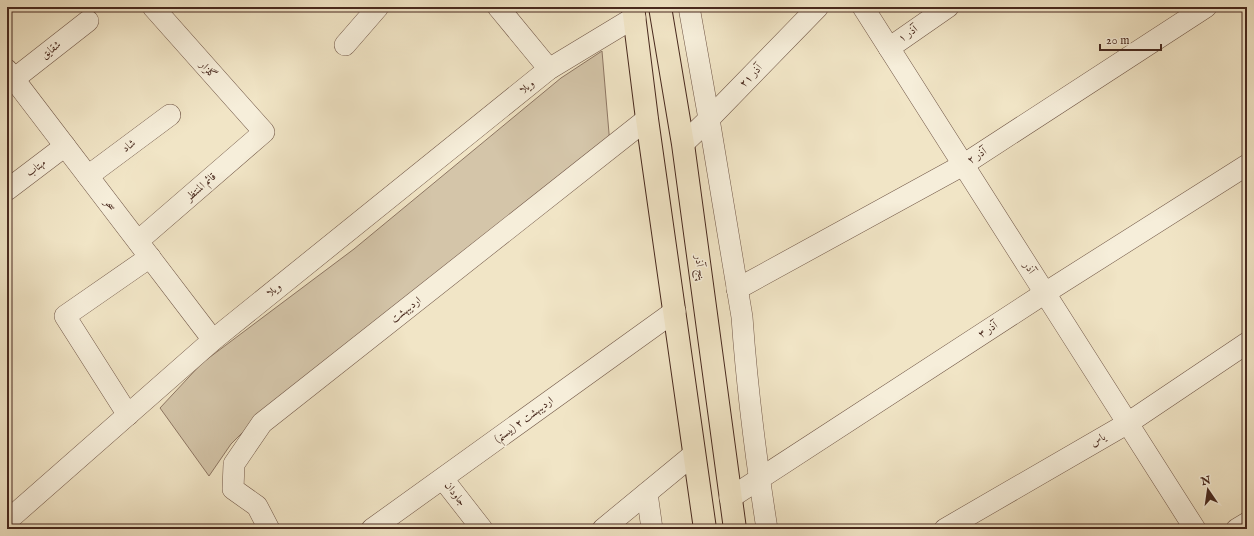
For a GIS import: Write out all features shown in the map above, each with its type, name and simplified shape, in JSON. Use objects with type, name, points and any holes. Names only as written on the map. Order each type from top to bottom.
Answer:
[{"type":"main road","name":"پنج آذر","points":[[660,7],[683,144],[735,529]]},
{"type":"main road","points":[[634,12],[647,119],[675,311],[704,529]]},
{"type":"street","name":"گلزار","points":[[153,7],[264,132]]},
{"type":"street","points":[[345,45],[378,7]]},
{"type":"street","points":[[498,7],[549,68]]},
{"type":"street","points":[[689,7],[710,119],[742,317],[759,479],[767,529]]},
{"type":"street","name":"آذر ۲۱","points":[[683,144],[710,119],[818,7]]},
{"type":"street","name":"آذر","points":[[862,7],[1195,529]]},
{"type":"street","name":"آذر ۱","points":[[889,48],[948,7]]},
{"type":"street","name":"آذر ۲","points":[[737,289],[963,165],[1206,7]]},
{"type":"street","name":"ویلا","points":[[7,521],[213,340],[549,68],[634,12]]},
{"type":"street","name":"شقایق","points":[[10,75],[88,21]]},
{"type":"street","name":"سحر","points":[[10,75],[213,340]]},
{"type":"street","name":"شاد","points":[[88,176],[170,115]]},
{"type":"street","name":"اردیبهشت","points":[[266,528],[257,506],[233,490],[234,464],[262,423],[647,119]]},
{"type":"street","name":"قائم المنتظر","points":[[138,241],[264,132]]},
{"type":"street","name":"مهتاب","points":[[7,190],[65,146]]},
{"type":"street","name":"آذر ۳","points":[[730,498],[1044,293],[1247,165]]},
{"type":"street","points":[[128,415],[66,316],[150,257]]},
{"type":"street","name":"اردیبهشت ۲ (بیستم)","points":[[372,529],[675,311]]},
{"type":"street","name":"یاس","points":[[945,529],[1128,423],[1247,343]]},
{"type":"street","points":[[603,529],[694,454]]},
{"type":"street","name":"جاودان","points":[[443,479],[482,529]]},
{"type":"street","points":[[647,493],[652,529]]},
{"type":"street","points":[[1237,529],[1247,523]]},
{"type":"shaded area","points":[[602,51],[610,145],[263,412],[231,444],[209,476],[160,408],[202,363],[354,249],[561,78]]}]
